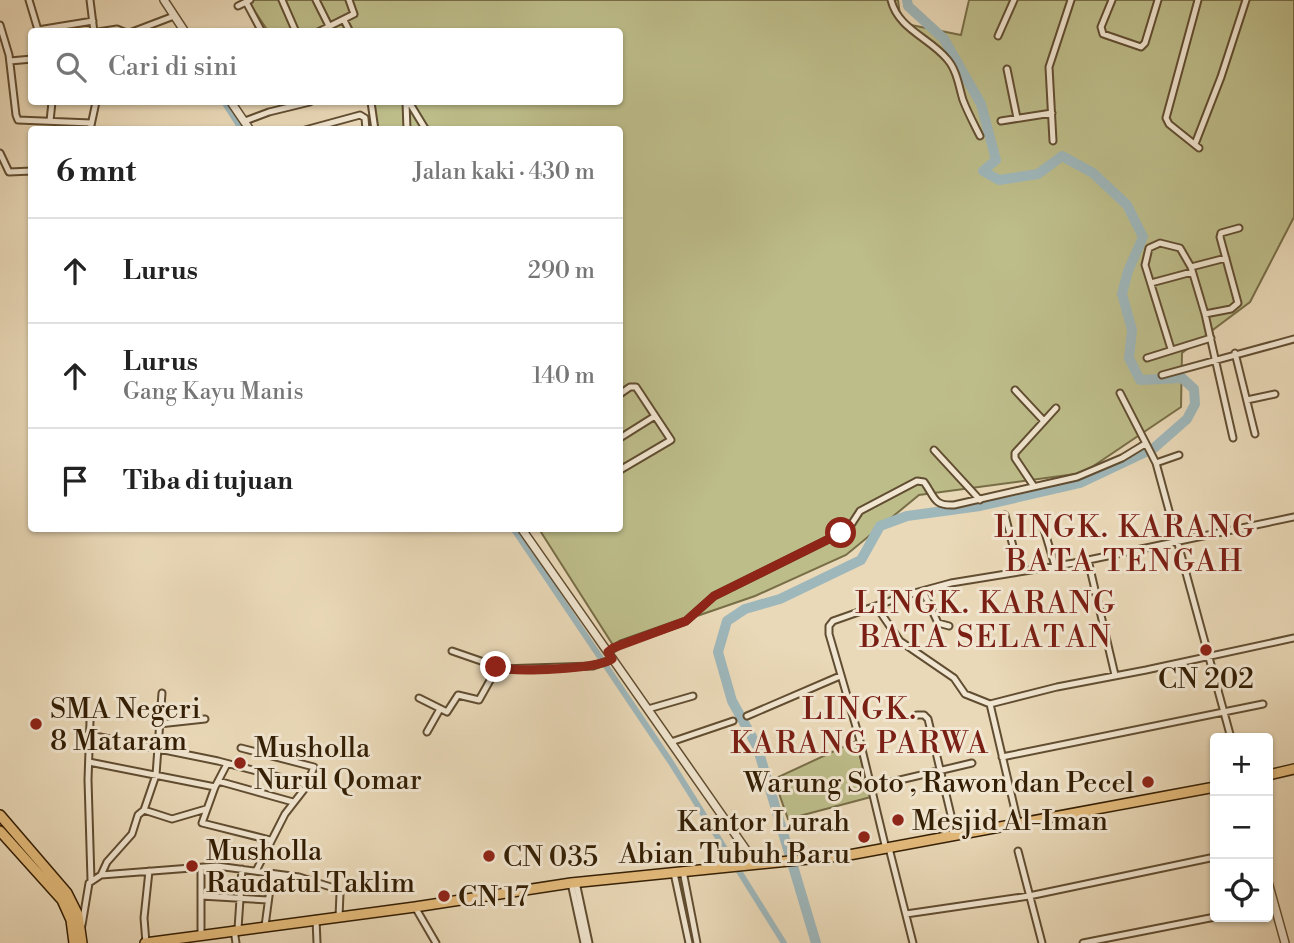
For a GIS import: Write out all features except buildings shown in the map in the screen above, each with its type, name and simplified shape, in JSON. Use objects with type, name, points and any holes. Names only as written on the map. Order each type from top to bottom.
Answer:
[{"type":"main road","points":[[1273,774],[1294,769]]},
{"type":"main road","points":[[146,943],[207,937],[236,930],[415,907],[574,882],[793,862],[956,836],[1210,787]]},
{"type":"main road","points":[[0,815],[67,893],[78,915],[79,941]]},
{"type":"main road","points":[[0,831],[62,900],[79,941]]},
{"type":"street","points":[[29,0],[37,28]]},
{"type":"street","points":[[90,0],[95,28]]},
{"type":"street","points":[[164,0],[182,28]]},
{"type":"street","points":[[282,0],[294,28]]},
{"type":"street","points":[[317,0],[329,26]]},
{"type":"street","points":[[325,28],[355,13],[349,0]]},
{"type":"street","points":[[891,0],[907,27],[951,64],[980,135]]},
{"type":"street","points":[[998,36],[1014,0]]},
{"type":"street","points":[[1054,141],[1049,67],[1071,0]]},
{"type":"street","points":[[1112,0],[1101,27],[1102,34],[1143,46],[1158,0]]},
{"type":"street","points":[[1198,0],[1166,118],[1169,124],[1197,146],[1245,0]]},
{"type":"street","points":[[238,6],[248,1],[260,28]]},
{"type":"street","points":[[142,28],[174,16]]},
{"type":"street","points":[[344,20],[348,28]]},
{"type":"street","points":[[54,28],[93,21]]},
{"type":"street","points":[[0,25],[10,58],[17,118],[22,121],[61,121],[90,126],[95,105]]},
{"type":"street","points":[[0,58],[28,59]]},
{"type":"street","points":[[1007,69],[1017,118]]},
{"type":"street","points":[[50,121],[52,105]]},
{"type":"street","points":[[233,105],[248,126]]},
{"type":"street","points":[[245,121],[300,105]]},
{"type":"street","points":[[370,105],[373,126]]},
{"type":"street","points":[[407,105],[407,126]]},
{"type":"street","points":[[409,105],[423,126]]},
{"type":"street","points":[[1001,121],[1052,113]]},
{"type":"street","points":[[320,126],[363,116],[365,126]]},
{"type":"street","points":[[61,121],[61,126]]},
{"type":"street","points":[[0,153],[9,172],[28,171]]},
{"type":"street","points":[[1205,314],[1231,309],[1238,303],[1220,235],[1239,228]]},
{"type":"street","points":[[1171,349],[1145,265],[1153,244],[1160,243],[1180,248],[1192,269],[1211,338],[1233,438]]},
{"type":"street","points":[[1151,283],[1226,258]]},
{"type":"street","points":[[1147,358],[1211,338]]},
{"type":"street","points":[[1161,375],[1294,339]]},
{"type":"street","points":[[1235,354],[1255,434]]},
{"type":"street","points":[[623,392],[636,387],[668,434],[670,442],[623,468]]},
{"type":"street","points":[[1015,390],[1044,420]]},
{"type":"street","points":[[1120,393],[1155,460],[1230,733]]},
{"type":"street","points":[[1247,400],[1275,394]]},
{"type":"street","points":[[1032,485],[1014,455],[1056,408]]},
{"type":"street","points":[[623,436],[655,416]]},
{"type":"street","points":[[452,651],[498,668],[546,668],[607,660],[621,644],[686,621],[714,596],[841,533],[849,528],[860,511],[917,481],[924,482],[942,505],[980,500],[1089,473],[1146,446]]},
{"type":"street","points":[[934,450],[980,500]]},
{"type":"street","points":[[1155,460],[1179,456]]},
{"type":"street","points":[[1005,515],[1019,570]]},
{"type":"street","points":[[913,943],[840,676],[829,632],[831,622],[951,583],[1088,560],[1294,517]]},
{"type":"street","points":[[1043,526],[1055,566]]},
{"type":"street","points":[[525,532],[607,660],[648,709],[757,864]]},
{"type":"street","points":[[1088,560],[1115,675]]},
{"type":"street","points":[[923,591],[937,624],[949,626]]},
{"type":"street","points":[[876,606],[900,641],[954,677],[965,694],[990,704],[1057,687],[1294,638]]},
{"type":"street","points":[[419,698],[448,711],[458,695],[476,701],[480,699],[498,668]]},
{"type":"street","points":[[747,716],[840,676]]},
{"type":"street","points":[[101,875],[107,862],[130,837],[138,815],[144,810],[156,775],[162,693]]},
{"type":"street","points":[[648,709],[693,696]]},
{"type":"street","points":[[990,704],[1018,823]]},
{"type":"street","points":[[1002,757],[1263,704]]},
{"type":"street","points":[[427,732],[440,709]]},
{"type":"street","points":[[917,715],[924,715],[928,719],[956,836]]},
{"type":"street","points":[[159,724],[205,719]]},
{"type":"street","points":[[79,941],[91,880],[90,721]]},
{"type":"street","points":[[671,742],[733,721]]},
{"type":"street","points":[[90,735],[227,764],[303,783],[306,787]]},
{"type":"street","points":[[241,748],[313,766],[306,787],[293,802],[270,840],[256,871]]},
{"type":"street","points":[[89,762],[217,784],[293,802]]},
{"type":"street","points":[[870,787],[972,763]]},
{"type":"street","points":[[227,764],[202,819],[204,824],[270,840]]},
{"type":"street","points":[[144,810],[172,820],[206,809]]},
{"type":"street","points":[[1018,851],[1042,943]]},
{"type":"street","points":[[906,914],[1029,896],[1210,858]]},
{"type":"street","points":[[91,880],[101,875],[216,866],[299,877],[340,891],[339,916]]},
{"type":"street","points":[[201,868],[201,896],[207,937]]},
{"type":"street","points":[[236,943],[242,869]]},
{"type":"street","points":[[146,943],[144,910],[149,871]]},
{"type":"street","points":[[678,872],[689,943]]},
{"type":"street","points":[[678,872],[697,943]]},
{"type":"street","points":[[265,926],[272,874]]},
{"type":"street","points":[[574,882],[586,943]]},
{"type":"street","points":[[201,896],[268,900]]},
{"type":"street","points":[[415,907],[436,943]]},
{"type":"street","points":[[1273,911],[1284,943]]},
{"type":"street","points":[[1083,943],[1210,917]]},
{"type":"street","points":[[316,919],[317,943]]},
{"type":"green space","points":[[247,0],[898,0],[901,23],[961,35],[969,0],[1294,0],[1294,217],[1250,302],[1182,353],[1181,407],[1083,473],[919,495],[846,555],[755,596],[613,645],[541,532],[623,532],[623,126],[376,126],[373,105],[623,105],[623,28],[266,28]]},
{"type":"green space","points":[[856,741],[871,797],[788,819],[774,779]]},
{"type":"waterway","points":[[816,943],[757,746],[732,701],[718,652],[727,621],[745,609],[780,599],[861,560],[880,526],[907,516],[980,506],[1080,483],[1154,448],[1187,419],[1195,404],[1194,389],[1182,378],[1140,380],[1129,358],[1132,330],[1122,294],[1128,271],[1143,237],[1127,205],[1093,173],[1062,156],[1038,174],[999,180],[983,171],[996,160],[981,104],[944,39],[908,6],[907,0]]},
{"type":"waterway","points":[[226,105],[239,126]]},
{"type":"waterway","points":[[516,532],[670,761],[784,943]]},
{"type":"place","name":"CN 202","points":[[1206,650]]},
{"type":"place","name":"SMA Negeri 8 Mataram","points":[[36,724]]},
{"type":"place","name":"Musholla Nurul Qomar","points":[[240,763]]},
{"type":"place","name":"Warung Soto , Rawon dan Pecel","points":[[1148,782]]},
{"type":"place","name":"Mesjid Al-Iman","points":[[898,820]]},
{"type":"place","name":"Kantor Lurah Abian Tubuh Baru","points":[[864,837]]},
{"type":"place","name":"CN 035","points":[[489,856]]},
{"type":"place","name":"Musholla Raudatul Taklim","points":[[192,866]]},
{"type":"place","name":"CN 17","points":[[444,896]]},
{"type":"district","name":"LINGK. KARANG BATA TENGAH","points":[[1125,544]]},
{"type":"district","name":"LINGK. KARANG BATA SELATAN","points":[[986,620]]},
{"type":"district","name":"LINGK. KARANG PARWA","points":[[860,726]]},
{"type":"route","points":[[496,667],[593,666],[607,662],[612,659],[608,652],[613,648],[686,621],[714,596],[841,533]]}]
